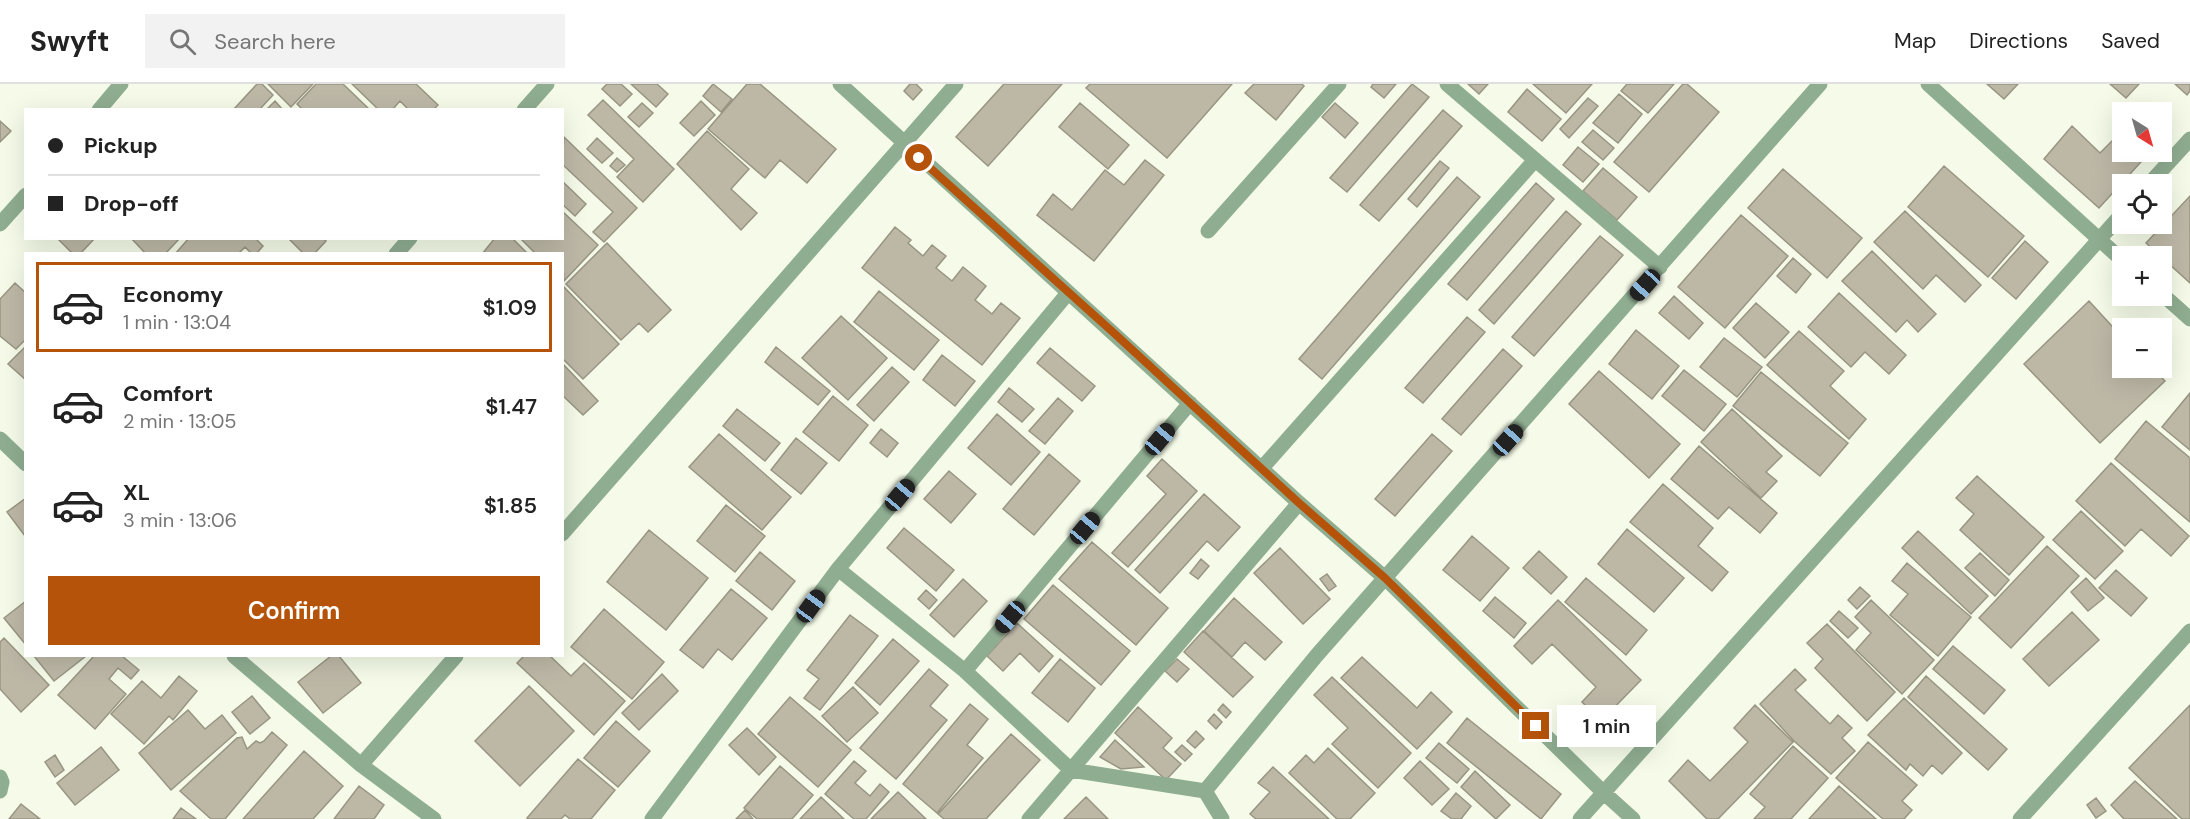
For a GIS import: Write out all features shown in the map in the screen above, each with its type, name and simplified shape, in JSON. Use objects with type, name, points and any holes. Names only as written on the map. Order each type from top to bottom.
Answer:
[{"type":"street","points":[[101,108],[121,84]]},
{"type":"street","points":[[527,108],[547,84]]},
{"type":"street","points":[[840,84],[1299,503],[1385,578],[1633,819]]},
{"type":"street","points":[[564,532],[956,84]]},
{"type":"street","points":[[1208,231],[1339,84]]},
{"type":"street","points":[[1447,84],[1660,267]]},
{"type":"street","points":[[1205,792],[1317,655],[1820,84]]},
{"type":"street","points":[[1928,84],[2112,251]]},
{"type":"street","points":[[2158,174],[2190,139]]},
{"type":"street","points":[[1262,468],[1535,160]]},
{"type":"street","points":[[0,224],[24,197]]},
{"type":"street","points":[[1580,819],[2112,225]]},
{"type":"street","points":[[398,252],[408,240]]},
{"type":"street","points":[[661,816],[838,568],[1068,292]]},
{"type":"street","points":[[2172,303],[2190,319]]},
{"type":"street","points":[[965,670],[1190,403]]},
{"type":"street","points":[[0,439],[24,462]]},
{"type":"street","points":[[1029,819],[1299,503]]},
{"type":"street","points":[[838,568],[965,670],[1071,770],[1205,792],[1222,819]]},
{"type":"street","points":[[2020,819],[2190,631]]},
{"type":"street","points":[[235,657],[361,765],[434,819]]},
{"type":"street","points":[[361,765],[455,657]]},
{"type":"street","points":[[0,777],[2,782],[0,791]]},
{"type":"building","points":[[257,84],[262,84],[273,95],[261,108],[235,108]]},
{"type":"building","points":[[268,84],[313,84],[291,107]]},
{"type":"building","points":[[316,84],[343,84],[368,108],[301,108],[297,104]]},
{"type":"building","points":[[352,84],[416,84],[438,105],[435,108],[407,108],[400,101],[394,108],[377,108]]},
{"type":"building","points":[[607,84],[621,84],[632,94],[620,106],[602,89]]},
{"type":"building","points":[[631,84],[657,84],[668,94],[656,107]]},
{"type":"building","points":[[713,84],[732,99],[721,112],[703,96]]},
{"type":"building","points":[[747,84],[760,84],[836,149],[807,183],[780,160],[765,178],[708,129]]},
{"type":"building","points":[[910,84],[916,84],[922,90],[913,100],[904,91]]},
{"type":"building","points":[[1004,84],[1062,84],[988,166],[956,137]]},
{"type":"building","points":[[1090,84],[1232,84],[1167,158],[1086,88]]},
{"type":"building","points":[[1254,84],[1302,84],[1304,86],[1276,120],[1245,93]]},
{"type":"building","points":[[1373,84],[1396,84],[1384,98],[1371,87]]},
{"type":"building","points":[[1412,84],[1429,97],[1347,192],[1330,178]]},
{"type":"building","points":[[1468,84],[1488,84],[1479,94]]},
{"type":"building","points":[[1533,84],[1592,84],[1566,113]]},
{"type":"building","points":[[1627,84],[1674,84],[1648,113],[1621,91]]},
{"type":"building","points":[[1683,84],[1687,84],[1719,112],[1649,192],[1614,162]]},
{"type":"building","points":[[1987,84],[2018,84],[2004,99]]},
{"type":"building","points":[[2110,84],[2139,84],[2126,98]]},
{"type":"building","points":[[2175,84],[2190,84],[2190,91],[2187,95]]},
{"type":"building","points":[[1527,89],[1561,119],[1542,141],[1508,112]]},
{"type":"building","points":[[1619,94],[1642,114],[1618,143],[1593,123]]},
{"type":"building","points":[[1588,98],[1598,106],[1569,138],[1560,129]]},
{"type":"building","points":[[603,100],[674,169],[643,202],[617,177],[634,159],[588,115]]},
{"type":"building","points":[[275,101],[281,108],[268,108]]},
{"type":"building","points":[[701,101],[715,115],[694,136],[680,123]]},
{"type":"building","points":[[642,103],[653,113],[639,127],[628,117]]},
{"type":"building","points":[[1080,103],[1129,145],[1108,169],[1059,127]]},
{"type":"building","points":[[1335,103],[1358,123],[1345,138],[1322,117]]},
{"type":"building","points":[[1443,110],[1462,126],[1379,221],[1360,205]]},
{"type":"building","points":[[0,121],[11,131],[0,142]]},
{"type":"building","points":[[2072,126],[2100,153],[2112,141],[2112,162],[2141,162],[2130,174],[2112,174],[2112,194],[2099,208],[2044,159]]},
{"type":"building","points":[[1593,130],[1614,148],[1603,160],[1582,142]]},
{"type":"building","points":[[707,131],[749,169],[731,189],[757,213],[741,230],[677,164]]},
{"type":"building","points":[[564,137],[637,208],[604,242],[593,232],[613,212],[564,166]]},
{"type":"building","points":[[597,138],[613,153],[602,163],[587,149]]},
{"type":"building","points":[[1578,147],[1599,164],[1583,182],[1563,165]]},
{"type":"building","points":[[617,158],[625,165],[617,172],[610,166]]},
{"type":"building","points":[[1145,160],[1164,175],[1094,261],[1037,215],[1053,194],[1072,210],[1105,170],[1124,185]]},
{"type":"building","points":[[1440,161],[1449,168],[1417,207],[1408,199]]},
{"type":"building","points":[[1944,166],[2024,236],[1988,277],[1908,207]]},
{"type":"building","points":[[1603,168],[1637,197],[1617,220],[1583,191]]},
{"type":"building","points":[[1783,169],[1862,238],[1827,278],[1748,208]]},
{"type":"building","points":[[1457,177],[1480,197],[1322,379],[1299,359]]},
{"type":"building","points":[[564,183],[586,204],[575,216],[564,206]]},
{"type":"building","points":[[1536,183],[1554,199],[1467,300],[1448,284]]},
{"type":"building","points":[[2190,196],[2190,283],[2172,267],[2172,246],[2149,246],[2146,243],[2154,234],[2172,234],[2172,215]]},
{"type":"building","points":[[1566,211],[1581,224],[1494,324],[1479,310]]},
{"type":"building","points":[[1905,211],[1981,285],[1965,302],[1936,275],[1923,289],[1874,242]]},
{"type":"building","points":[[564,213],[598,245],[564,281],[564,252],[534,252],[522,240],[564,240]]},
{"type":"building","points":[[1741,215],[1788,256],[1725,328],[1678,287]]},
{"type":"building","points":[[895,227],[911,240],[908,243],[923,256],[932,245],[946,256],[936,268],[952,281],[963,267],[986,286],[975,300],[992,314],[1001,303],[1020,318],[982,365],[862,268]]},
{"type":"building","points":[[1600,236],[1623,255],[1534,356],[1512,337]]},
{"type":"building","points":[[59,240],[93,240],[82,252],[71,252]]},
{"type":"building","points":[[133,240],[178,240],[167,252],[144,252]]},
{"type":"building","points":[[187,240],[257,240],[263,246],[258,252],[250,252],[245,247],[240,252],[177,252]]},
{"type":"building","points":[[290,240],[326,241],[316,252],[302,252]]},
{"type":"building","points":[[493,240],[514,240],[526,252],[484,252]]},
{"type":"building","points":[[2025,241],[2048,262],[2016,299],[1992,278]]},
{"type":"building","points":[[607,243],[671,310],[648,332],[639,323],[621,340],[566,284]]},
{"type":"building","points":[[1872,251],[1936,314],[1918,332],[1907,320],[1896,332],[1842,281]]},
{"type":"building","points":[[1793,258],[1811,274],[1796,293],[1777,276]]},
{"type":"building","points":[[15,283],[24,291],[24,341],[16,349],[0,336],[0,299]]},
{"type":"building","points":[[564,287],[619,344],[583,379],[564,360]]},
{"type":"building","points":[[879,291],[939,340],[914,370],[854,322]]},
{"type":"building","points":[[1839,293],[1906,355],[1889,374],[1865,352],[1851,367],[1808,327]]},
{"type":"building","points":[[1674,296],[1703,323],[1689,339],[1659,313]]},
{"type":"building","points":[[2089,301],[2112,326],[2112,378],[2162,378],[2165,381],[2100,443],[2024,364]]},
{"type":"building","points":[[1756,303],[1789,332],[1765,358],[1733,328]]},
{"type":"building","points":[[841,316],[887,358],[848,400],[802,358]]},
{"type":"building","points":[[1467,317],[1485,332],[1423,403],[1405,388]]},
{"type":"building","points":[[1636,330],[1679,366],[1652,399],[1609,364]]},
{"type":"building","points":[[1799,331],[1844,371],[1830,386],[1866,419],[1849,439],[1767,365]]},
{"type":"building","points":[[1724,338],[1762,367],[1737,397],[1700,367]]},
{"type":"building","points":[[776,347],[830,391],[818,405],[765,362]]},
{"type":"building","points":[[24,348],[24,378],[8,364]]},
{"type":"building","points":[[1050,348],[1095,386],[1082,401],[1037,363]]},
{"type":"building","points":[[1503,349],[1522,366],[1461,435],[1442,419]]},
{"type":"building","points":[[942,355],[975,381],[955,406],[923,380]]},
{"type":"building","points":[[564,365],[598,401],[583,415],[564,397]]},
{"type":"building","points":[[892,367],[909,382],[874,421],[857,405]]},
{"type":"building","points":[[1684,370],[1726,404],[1704,431],[1662,396]]},
{"type":"building","points":[[1599,371],[1680,444],[1649,478],[1569,404]]},
{"type":"building","points":[[1761,372],[1848,443],[1820,476],[1733,406]]},
{"type":"building","points":[[1009,388],[1034,409],[1022,422],[998,402]]},
{"type":"building","points":[[2190,393],[2190,450],[2162,427]]},
{"type":"building","points":[[833,396],[868,425],[839,461],[803,432]]},
{"type":"building","points":[[1058,398],[1073,411],[1045,444],[1029,431]]},
{"type":"building","points":[[737,409],[780,443],[765,461],[723,426]]},
{"type":"building","points":[[1732,409],[1782,456],[1766,472],[1777,481],[1761,498],[1701,442]]},
{"type":"building","points":[[997,414],[1040,452],[1011,485],[968,448]]},
{"type":"building","points":[[2146,421],[2190,458],[2190,522],[2115,459]]},
{"type":"building","points":[[881,429],[898,443],[887,457],[870,443]]},
{"type":"building","points":[[719,434],[791,497],[762,530],[689,467]]},
{"type":"building","points":[[1432,434],[1452,451],[1395,516],[1375,499]]},
{"type":"building","points":[[796,438],[827,463],[801,494],[771,470]]},
{"type":"building","points":[[1699,446],[1777,513],[1760,533],[1729,507],[1718,519],[1671,479]]},
{"type":"building","points":[[1049,454],[1080,481],[1034,535],[1003,509]]},
{"type":"building","points":[[1162,459],[1197,491],[1128,567],[1112,553],[1166,494],[1147,476]]},
{"type":"building","points":[[2111,463],[2189,536],[2171,556],[2141,529],[2125,546],[2076,501]]},
{"type":"building","points":[[949,471],[976,494],[951,523],[924,499]]},
{"type":"building","points":[[1977,476],[2044,537],[2009,575],[1960,530],[1974,514],[1956,498]]},
{"type":"building","points":[[1663,484],[1713,528],[1698,546],[1728,572],[1712,591],[1630,522]]},
{"type":"building","points":[[1204,494],[1240,527],[1218,551],[1207,541],[1160,593],[1135,570]]},
{"type":"building","points":[[24,499],[24,535],[7,512]]},
{"type":"building","points":[[726,505],[765,536],[735,572],[697,541]]},
{"type":"building","points":[[2081,511],[2123,551],[2095,579],[2053,540]]},
{"type":"building","points":[[904,528],[954,570],[936,591],[887,548]]},
{"type":"building","points":[[1627,529],[1684,578],[1654,612],[1598,564]]},
{"type":"building","points":[[649,530],[708,578],[666,630],[607,582]]},
{"type":"building","points":[[1918,531],[1988,596],[1971,614],[1902,548]]},
{"type":"building","points":[[1472,536],[1509,568],[1480,601],[1443,570]]},
{"type":"building","points":[[1092,542],[1168,608],[1136,645],[1059,579]]},
{"type":"building","points":[[2047,546],[2079,576],[2011,648],[1979,618]]},
{"type":"building","points":[[1280,548],[1330,599],[1303,624],[1254,573]]},
{"type":"building","points":[[1539,551],[1567,577],[1551,594],[1523,568]]},
{"type":"building","points":[[760,552],[795,581],[772,610],[736,581]]},
{"type":"building","points":[[1980,553],[2009,580],[1995,596],[1965,568]]},
{"type":"building","points":[[1201,559],[1209,566],[1198,579],[1190,573]]},
{"type":"building","points":[[1907,563],[1971,617],[1938,656],[1890,615],[1908,594],[1892,581]]},
{"type":"building","points":[[2116,570],[2147,598],[2131,616],[2099,588]]},
{"type":"building","points":[[1327,574],[1336,586],[1329,591],[1320,579]]},
{"type":"building","points":[[1586,578],[1647,630],[1626,655],[1565,602]]},
{"type":"building","points":[[2086,578],[2104,598],[2088,611],[2071,592]]},
{"type":"building","points":[[963,579],[987,601],[954,637],[930,615]]},
{"type":"building","points":[[1053,585],[1130,651],[1101,685],[1024,619]]},
{"type":"building","points":[[1860,587],[1870,596],[1857,609],[1848,600]]},
{"type":"building","points":[[731,589],[767,618],[732,660],[718,649],[703,668],[680,650]]},
{"type":"building","points":[[926,590],[937,600],[929,609],[918,599]]},
{"type":"building","points":[[1495,597],[1526,623],[1514,638],[1483,611]]},
{"type":"building","points":[[1234,598],[1282,642],[1265,660],[1245,642],[1232,657],[1204,631]]},
{"type":"building","points":[[1558,600],[1641,680],[1601,721],[1582,702],[1596,687],[1552,644],[1532,664],[1514,646]]},
{"type":"building","points":[[1871,600],[1934,660],[1902,694],[1856,650],[1871,633],[1855,617]]},
{"type":"building","points":[[24,603],[24,643],[4,618]]},
{"type":"building","points":[[604,609],[664,662],[632,699],[571,647]]},
{"type":"building","points":[[1839,611],[1858,628],[1848,638],[1830,621]]},
{"type":"building","points":[[2072,612],[2099,640],[2049,686],[2023,659]]},
{"type":"building","points":[[850,615],[878,636],[820,710],[804,698],[819,679],[807,670]]},
{"type":"building","points":[[1017,623],[1053,656],[1039,672],[1020,653],[1003,671],[987,656]]},
{"type":"building","points":[[1827,624],[1895,692],[1867,721],[1815,668],[1823,659],[1807,643]]},
{"type":"building","points":[[1203,631],[1253,677],[1233,697],[1184,652]]},
{"type":"building","points":[[4,638],[49,685],[21,712],[0,689],[0,642]]},
{"type":"building","points":[[893,639],[919,661],[880,705],[855,683]]},
{"type":"building","points":[[1953,646],[2005,690],[1984,714],[1933,669]]},
{"type":"building","points":[[35,657],[85,657],[54,681]]},
{"type":"building","points":[[93,657],[123,657],[139,670],[131,679],[118,668],[109,679],[126,694],[95,729],[58,695]]},
{"type":"building","points":[[330,657],[340,657],[361,683],[323,713],[298,682]]},
{"type":"building","points":[[523,657],[551,657],[571,676],[584,663],[625,701],[594,735],[517,663]]},
{"type":"building","points":[[1362,657],[1417,708],[1431,692],[1452,712],[1417,749],[1341,678]]},
{"type":"building","points":[[1060,659],[1095,688],[1068,722],[1032,693]]},
{"type":"building","points":[[1177,659],[1189,669],[1177,682],[1165,671]]},
{"type":"building","points":[[929,669],[948,685],[930,706],[947,720],[896,779],[860,748]]},
{"type":"building","points":[[1795,669],[1806,680],[1795,690],[1830,724],[1838,715],[1852,728],[1842,738],[1855,751],[1831,774],[1794,741],[1760,704]]},
{"type":"building","points":[[662,674],[678,691],[639,730],[622,713]]},
{"type":"building","points":[[179,676],[197,691],[173,720],[169,716],[144,744],[111,714],[142,681],[161,698]]},
{"type":"building","points":[[1926,676],[2007,749],[1988,770],[1908,697]]},
{"type":"building","points":[[1332,677],[1411,753],[1378,788],[1332,744],[1348,728],[1314,695]]},
{"type":"building","points":[[529,686],[574,731],[520,786],[475,741]]},
{"type":"building","points":[[853,687],[878,713],[847,742],[822,716]]},
{"type":"building","points":[[252,696],[270,718],[250,734],[232,712]]},
{"type":"building","points":[[790,697],[851,750],[818,787],[758,734]]},
{"type":"building","points":[[1904,698],[1962,753],[1942,774],[1932,765],[1923,776],[1910,764],[1906,770],[1868,735]]},
{"type":"building","points":[[970,704],[988,719],[967,745],[983,758],[937,813],[903,784]]},
{"type":"building","points":[[1223,704],[1231,712],[1226,718],[1218,710]]},
{"type":"building","points":[[1755,705],[1793,742],[1718,819],[1707,819],[1669,781],[1688,760],[1710,781],[1748,742],[1734,728]]},
{"type":"building","points":[[2190,705],[2190,819],[2182,819],[2129,768]]},
{"type":"building","points":[[1138,707],[1172,738],[1163,748],[1181,764],[1166,780],[1115,733]]},
{"type":"building","points":[[188,710],[205,729],[222,715],[236,733],[171,790],[139,753]]},
{"type":"building","points":[[1214,714],[1222,722],[1216,729],[1208,721]]},
{"type":"building","points":[[1467,718],[1561,794],[1541,819],[1447,743]]},
{"type":"building","points":[[616,721],[650,751],[618,787],[584,758]]},
{"type":"building","points":[[747,728],[776,757],[759,775],[729,745]]},
{"type":"building","points":[[1196,731],[1204,739],[1195,748],[1187,741]]},
{"type":"building","points":[[272,732],[287,745],[225,819],[211,819],[180,791],[237,738],[242,737],[247,749],[256,741],[260,743],[264,741]]},
{"type":"building","points":[[1011,734],[1040,760],[986,819],[944,819],[938,814]]},
{"type":"building","points":[[1115,740],[1144,767],[1121,769],[1100,757]]},
{"type":"building","points":[[1868,742],[1917,785],[1902,801],[1912,810],[1904,819],[1883,819],[1836,778]]},
{"type":"building","points":[[1439,743],[1469,769],[1457,783],[1426,758]]},
{"type":"building","points":[[1182,745],[1192,754],[1185,761],[1175,752]]},
{"type":"building","points":[[1793,746],[1828,778],[1791,819],[1754,819],[1765,807],[1750,794]]},
{"type":"building","points":[[101,747],[119,770],[75,805],[57,783]]},
{"type":"building","points":[[1328,748],[1375,793],[1350,819],[1337,819],[1289,773],[1306,755],[1314,763]]},
{"type":"building","points":[[304,751],[343,786],[313,819],[243,819]]},
{"type":"building","points":[[55,755],[64,770],[55,777],[45,762]]},
{"type":"building","points":[[578,759],[615,790],[591,819],[570,819],[565,815],[561,819],[527,818]]},
{"type":"building","points":[[854,761],[866,771],[855,783],[870,796],[880,784],[889,792],[866,819],[854,819],[825,794]]},
{"type":"building","points":[[1420,761],[1449,789],[1432,805],[1404,778]]},
{"type":"building","points":[[780,766],[813,795],[792,819],[757,819],[744,808]]},
{"type":"building","points":[[1273,767],[1329,819],[1256,819],[1250,814],[1270,792],[1258,783]]},
{"type":"building","points":[[1475,771],[1510,805],[1496,819],[1461,787]]},
{"type":"building","points":[[2135,781],[2177,819],[2124,819],[2111,805]]},
{"type":"building","points":[[359,786],[384,805],[374,819],[334,819]]},
{"type":"building","points":[[1839,786],[1876,819],[1809,819]]},
{"type":"building","points":[[898,792],[926,819],[871,819]]},
{"type":"building","points":[[1456,793],[1471,806],[1461,819],[1452,819],[1441,811]]},
{"type":"building","points":[[821,797],[844,819],[800,819]]},
{"type":"building","points":[[1086,797],[1108,819],[1064,819]]},
{"type":"building","points":[[2096,798],[2106,811],[2096,818],[2087,805]]},
{"type":"building","points":[[21,804],[40,819],[9,819]]},
{"type":"building","points":[[181,808],[196,819],[173,819]]},
{"type":"building","points":[[745,810],[753,819],[736,819]]},
{"type":"route","points":[[919,158],[1299,503],[1385,578],[1536,726]]}]
